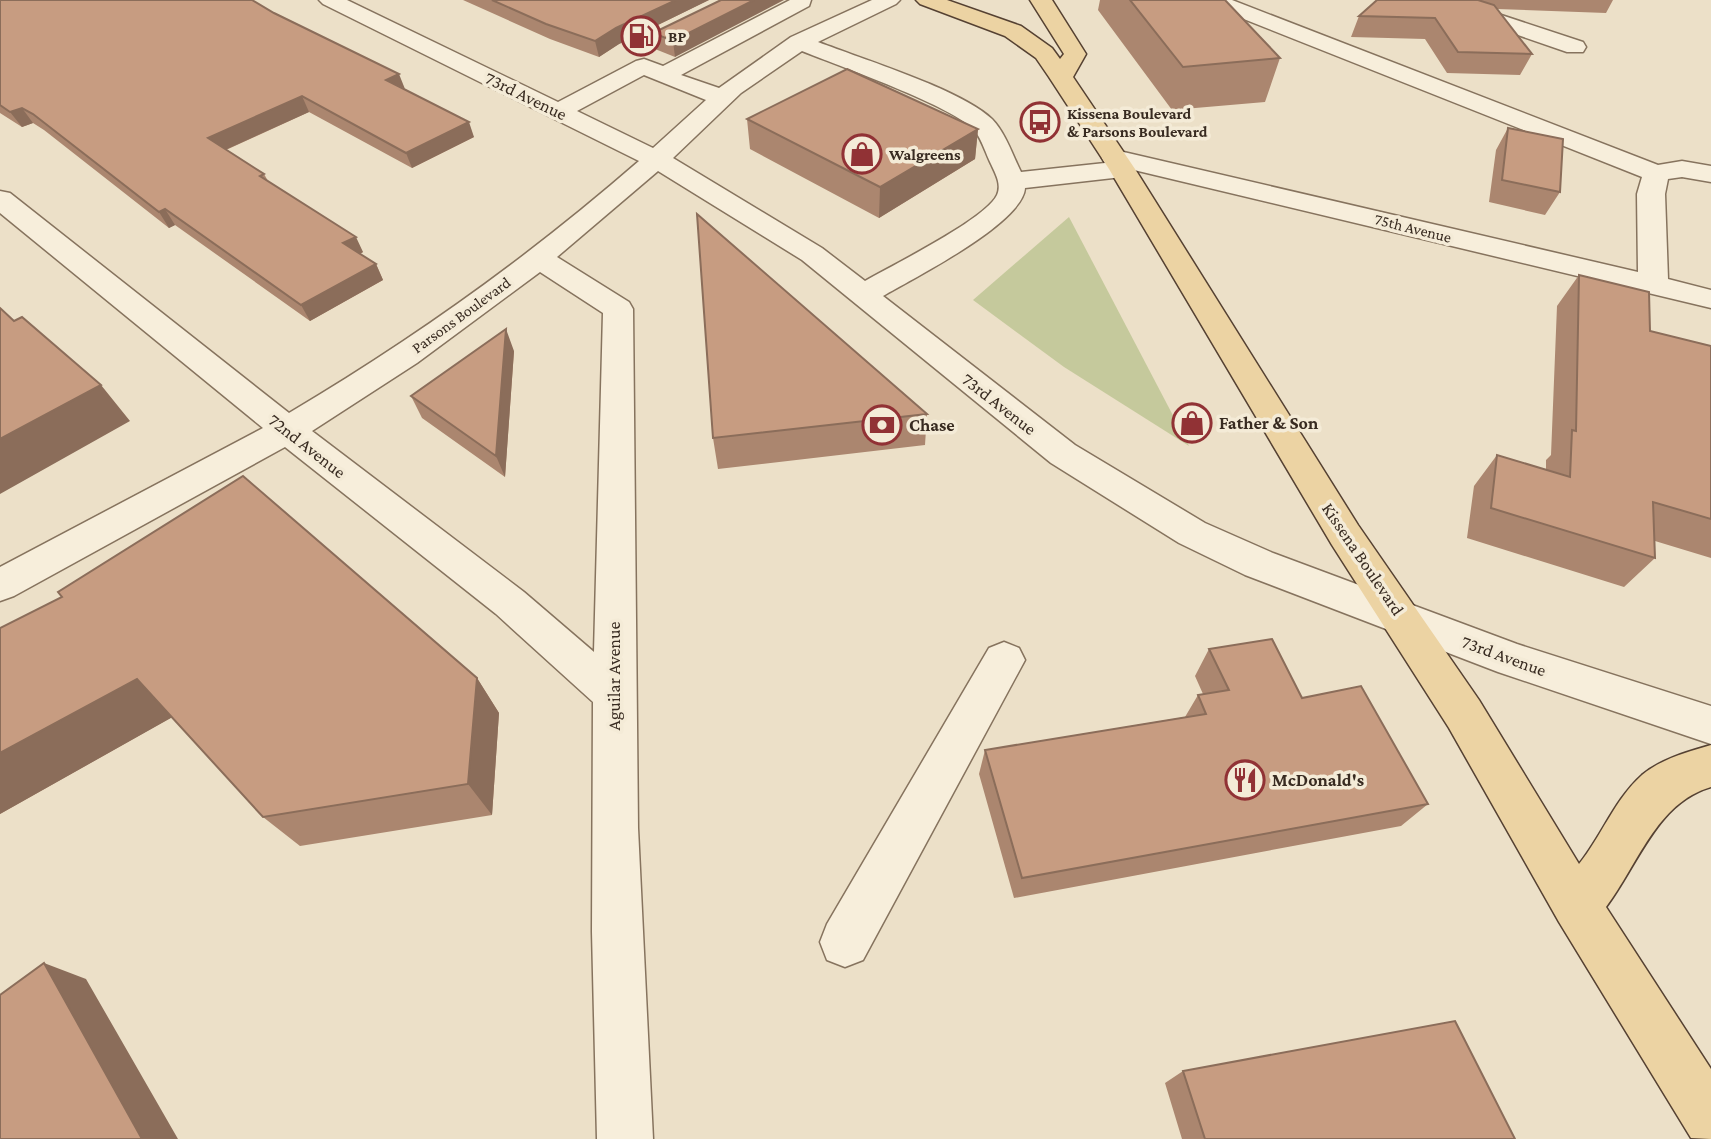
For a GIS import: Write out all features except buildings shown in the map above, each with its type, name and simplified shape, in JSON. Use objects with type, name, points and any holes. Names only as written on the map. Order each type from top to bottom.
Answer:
[{"type":"main road","points":[[927,0],[1013,31],[1044,53],[1061,76],[1074,54],[1041,0]]},
{"type":"main road","name":"Kissena Boulevard","points":[[1061,76],[1119,164],[1345,535],[1464,714],[1576,905],[1711,1118]]},
{"type":"main road","points":[[1576,905],[1605,868],[1658,789],[1683,774],[1711,766]]},
{"type":"street","name":"73rd Avenue","points":[[330,0],[656,159],[769,226],[812,254],[1063,454],[1192,533],[1259,564],[1513,660],[1711,725]]},
{"type":"street","name":"Parsons Boulevard","points":[[0,586],[184,490],[393,365],[538,258],[656,159],[721,97],[761,66],[799,42],[889,0]]},
{"type":"street","points":[[1213,0],[1656,173],[1682,169],[1711,174]]},
{"type":"street","points":[[1435,0],[1575,47]]},
{"type":"street","points":[[557,112],[649,62],[708,46],[801,1],[842,21]]},
{"type":"street","points":[[799,42],[929,94],[971,115],[985,126],[1012,181],[1011,196],[993,216],[950,245],[863,295]]},
{"type":"street","points":[[708,46],[761,66]]},
{"type":"street","points":[[649,62],[721,97]]},
{"type":"street","name":"75th Avenue","points":[[1012,181],[1119,164],[1711,299]]},
{"type":"street","points":[[1653,285],[1651,194],[1656,173]]},
{"type":"street","name":"72nd Avenue","points":[[0,199],[287,430],[510,603],[614,695]]},
{"type":"street","name":"Aguilar Avenue","points":[[538,258],[618,309],[614,695],[616,921],[625,1139]]},
{"type":"street","points":[[845,942],[1004,660]]},
{"type":"green space","points":[[1069,217],[1189,446],[1064,367],[973,300]]},
{"type":"place","name":"BP","points":[[641,36]]},
{"type":"place","name":"Kissena Boulevard & Parsons Boulevard","points":[[1040,122]]},
{"type":"place","name":"Walgreens","points":[[862,154]]},
{"type":"place","name":"Father & Son","points":[[1192,423]]},
{"type":"place","name":"Chase","points":[[882,425]]},
{"type":"place","name":"McDonald's","points":[[1245,780]]}]
